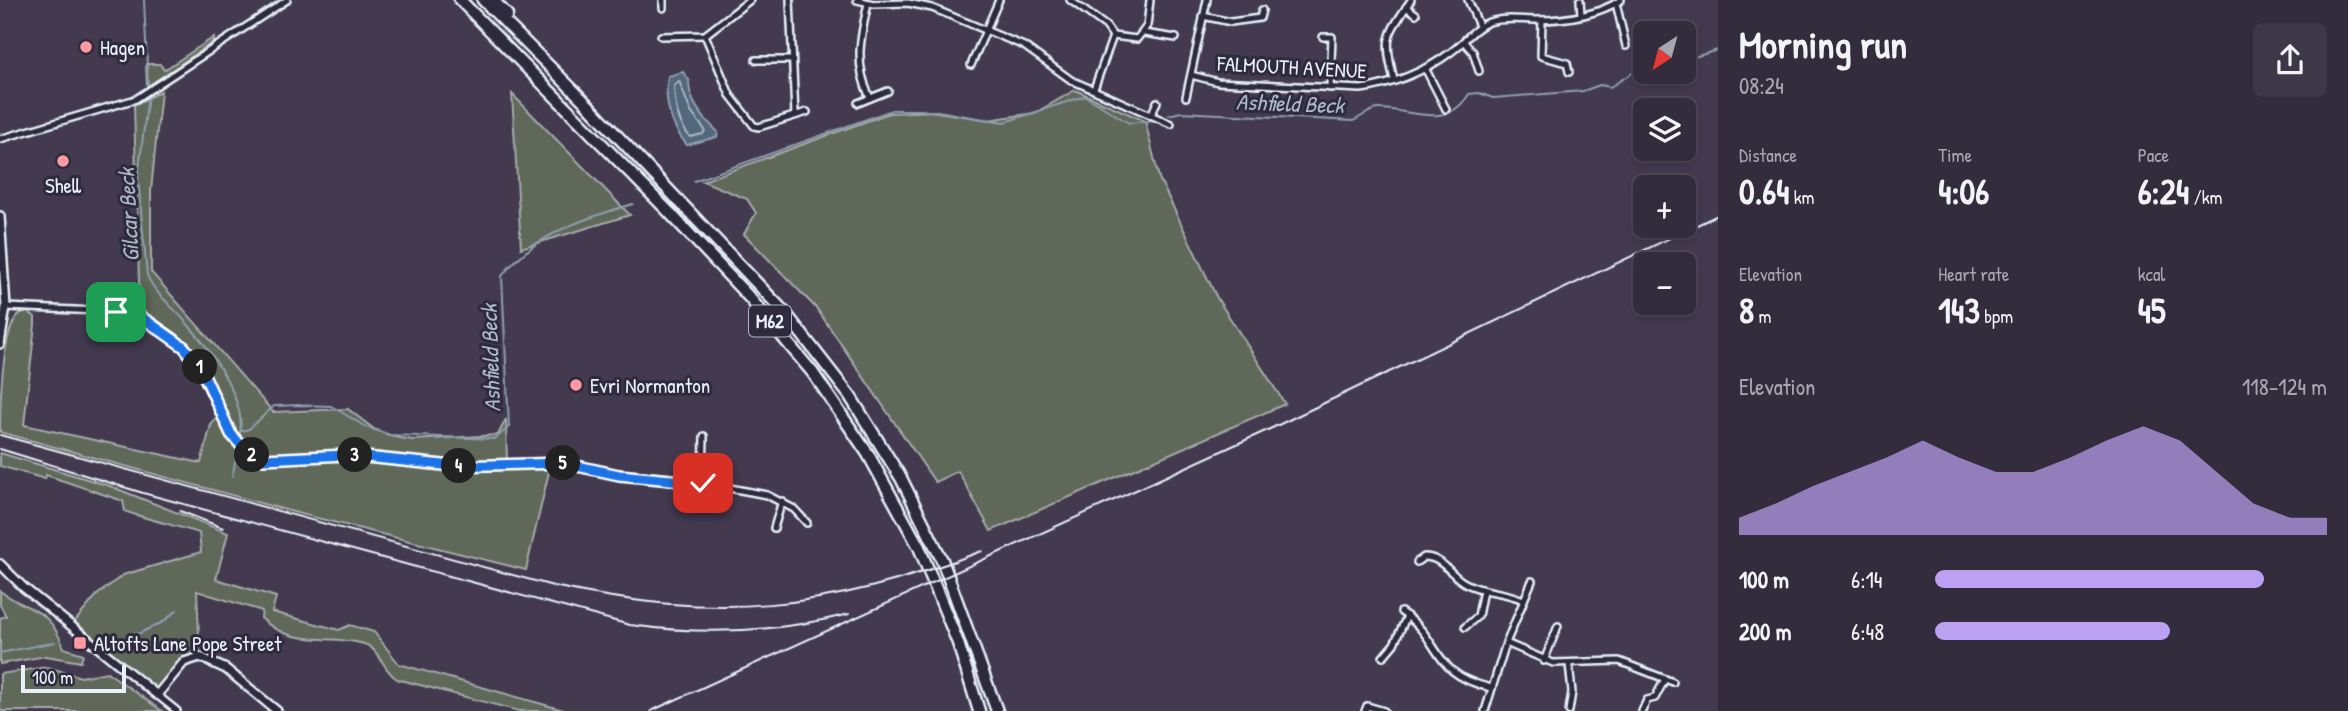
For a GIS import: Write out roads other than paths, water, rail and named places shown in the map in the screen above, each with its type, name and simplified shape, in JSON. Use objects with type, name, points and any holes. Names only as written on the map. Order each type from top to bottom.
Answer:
[{"type":"highway","name":"M62","points":[[460,0],[668,211],[766,316],[813,373],[867,454],[919,547],[958,643],[979,711]]},
{"type":"highway","name":"M62","points":[[482,0],[586,103]]},
{"type":"highway","name":"M62","points":[[493,0],[586,103],[787,315],[850,396],[901,478],[942,560],[997,711]]},
{"type":"street","points":[[0,139],[136,100],[287,0]]},
{"type":"street","points":[[663,0],[663,8]]},
{"type":"street","points":[[661,36],[705,35],[739,3],[750,0]]},
{"type":"street","points":[[790,0],[795,116]]},
{"type":"street","points":[[857,0],[868,3],[920,4],[1024,46],[1057,71],[1171,124]]},
{"type":"street","points":[[971,65],[999,0]]},
{"type":"street","points":[[1070,0],[1106,26],[1113,36],[1137,39],[1144,33],[1150,0]]},
{"type":"street","points":[[1186,97],[1207,0]]},
{"type":"street","points":[[1394,80],[1388,37],[1392,26],[1411,0]]},
{"type":"street","points":[[1468,0],[1479,26],[1505,20],[1542,20],[1581,15],[1618,1],[1626,46]]},
{"type":"street","points":[[1580,0],[1581,15]]},
{"type":"street","points":[[868,3],[859,43],[859,66],[860,78],[870,98]]},
{"type":"street","points":[[1406,7],[1416,14]]},
{"type":"street","points":[[1203,16],[1242,21],[1260,18],[1262,10]]},
{"type":"street","points":[[1534,64],[1541,57],[1542,20]]},
{"type":"street","name":"FALMOUTH AVENUE","points":[[1191,75],[1218,82],[1361,89],[1425,68],[1464,42],[1479,26]]},
{"type":"street","points":[[1144,33],[1176,38]]},
{"type":"street","points":[[705,35],[730,95],[754,126],[759,127],[807,112]]},
{"type":"street","points":[[1094,89],[1113,36]]},
{"type":"street","points":[[1322,37],[1332,37],[1330,88]]},
{"type":"street","points":[[1464,42],[1479,71]]},
{"type":"street","points":[[1541,57],[1570,61],[1569,72]]},
{"type":"street","points":[[756,60],[792,60]]},
{"type":"street","points":[[1467,64],[1476,61]]},
{"type":"street","points":[[1425,68],[1446,109]]},
{"type":"street","points":[[858,103],[888,91]]},
{"type":"street","points":[[1151,115],[1157,102]]},
{"type":"street","points":[[0,216],[6,307],[0,344]]},
{"type":"street","points":[[6,307],[121,312],[149,320],[174,337],[193,357],[231,434],[247,452],[264,459],[346,455],[453,466],[563,463],[619,475],[703,483],[782,501],[807,523]]},
{"type":"street","points":[[703,483],[704,436]]},
{"type":"street","points":[[774,528],[782,501]]},
{"type":"street","points":[[1417,562],[1424,554],[1436,559],[1461,581],[1483,590],[1499,591],[1523,600]]},
{"type":"street","points":[[0,564],[23,587],[177,711]]},
{"type":"street","points":[[1485,711],[1506,643],[1532,581]]},
{"type":"street","points":[[1465,627],[1478,617],[1483,590]]},
{"type":"street","points":[[1401,612],[1454,674],[1491,688]]},
{"type":"street","points":[[1384,657],[1394,644],[1407,616]]},
{"type":"street","points":[[1544,661],[1558,626]]},
{"type":"street","points":[[1506,643],[1544,661],[1569,664],[1619,661],[1673,682]]},
{"type":"street","points":[[157,695],[184,662],[200,657],[226,669],[277,711]]},
{"type":"street","points":[[1569,664],[1572,698],[1569,711]]},
{"type":"street","points":[[1642,711],[1647,700],[1655,698],[1665,679]]},
{"type":"street","points":[[1365,711],[1367,706],[1384,711]]},
{"type":"water","points":[[683,72],[689,80],[694,102],[718,132],[717,137],[687,145],[681,138],[670,113],[667,85],[668,76]]},
{"type":"waterway","points":[[144,0],[148,85]]},
{"type":"waterway","name":"Ashfield Beck","points":[[1696,56],[1718,50]]},
{"type":"waterway","name":"Ashfield Beck","points":[[1169,115],[1181,112],[1353,121],[1378,109],[1439,115],[1450,112],[1469,94],[1479,93],[1493,98],[1583,91],[1600,85],[1610,87],[1633,73]]},
{"type":"waterway","name":"Gilcar Beck","points":[[148,95],[138,177],[147,275],[158,293],[203,343],[223,373],[237,404],[240,433]]},
{"type":"waterway","name":"Ashfield Beck","points":[[694,181],[892,110],[921,110],[1005,122],[1085,96],[1129,123],[1150,121]]},
{"type":"waterway","name":"Ashfield Beck","points":[[241,431],[249,429],[274,406],[301,405],[331,406],[366,427],[390,435],[495,439],[509,427],[502,276],[515,261],[545,238],[597,215],[633,204]]},
{"type":"waterway","points":[[232,477],[236,459]]},
{"type":"waterway","points":[[123,641],[163,622],[177,610]]},
{"type":"waterway","points":[[0,653],[55,642]]},
{"type":"railway","points":[[651,711],[1272,428],[1718,215]]},
{"type":"railway","points":[[0,435],[553,586],[667,604],[719,606],[821,598],[872,587],[982,551]]},
{"type":"railway","points":[[0,449],[143,493],[630,625],[685,630],[741,630],[796,625],[849,614]]},
{"type":"railway","points":[[180,511],[223,528]]},
{"type":"place","name":"Hagen","points":[[86,47]]},
{"type":"place","name":"Shell","points":[[63,161]]},
{"type":"place","name":"Evri Normanton","points":[[576,385]]},
{"type":"place","name":"Altofts Lane Pope Street","points":[[80,643]]}]
